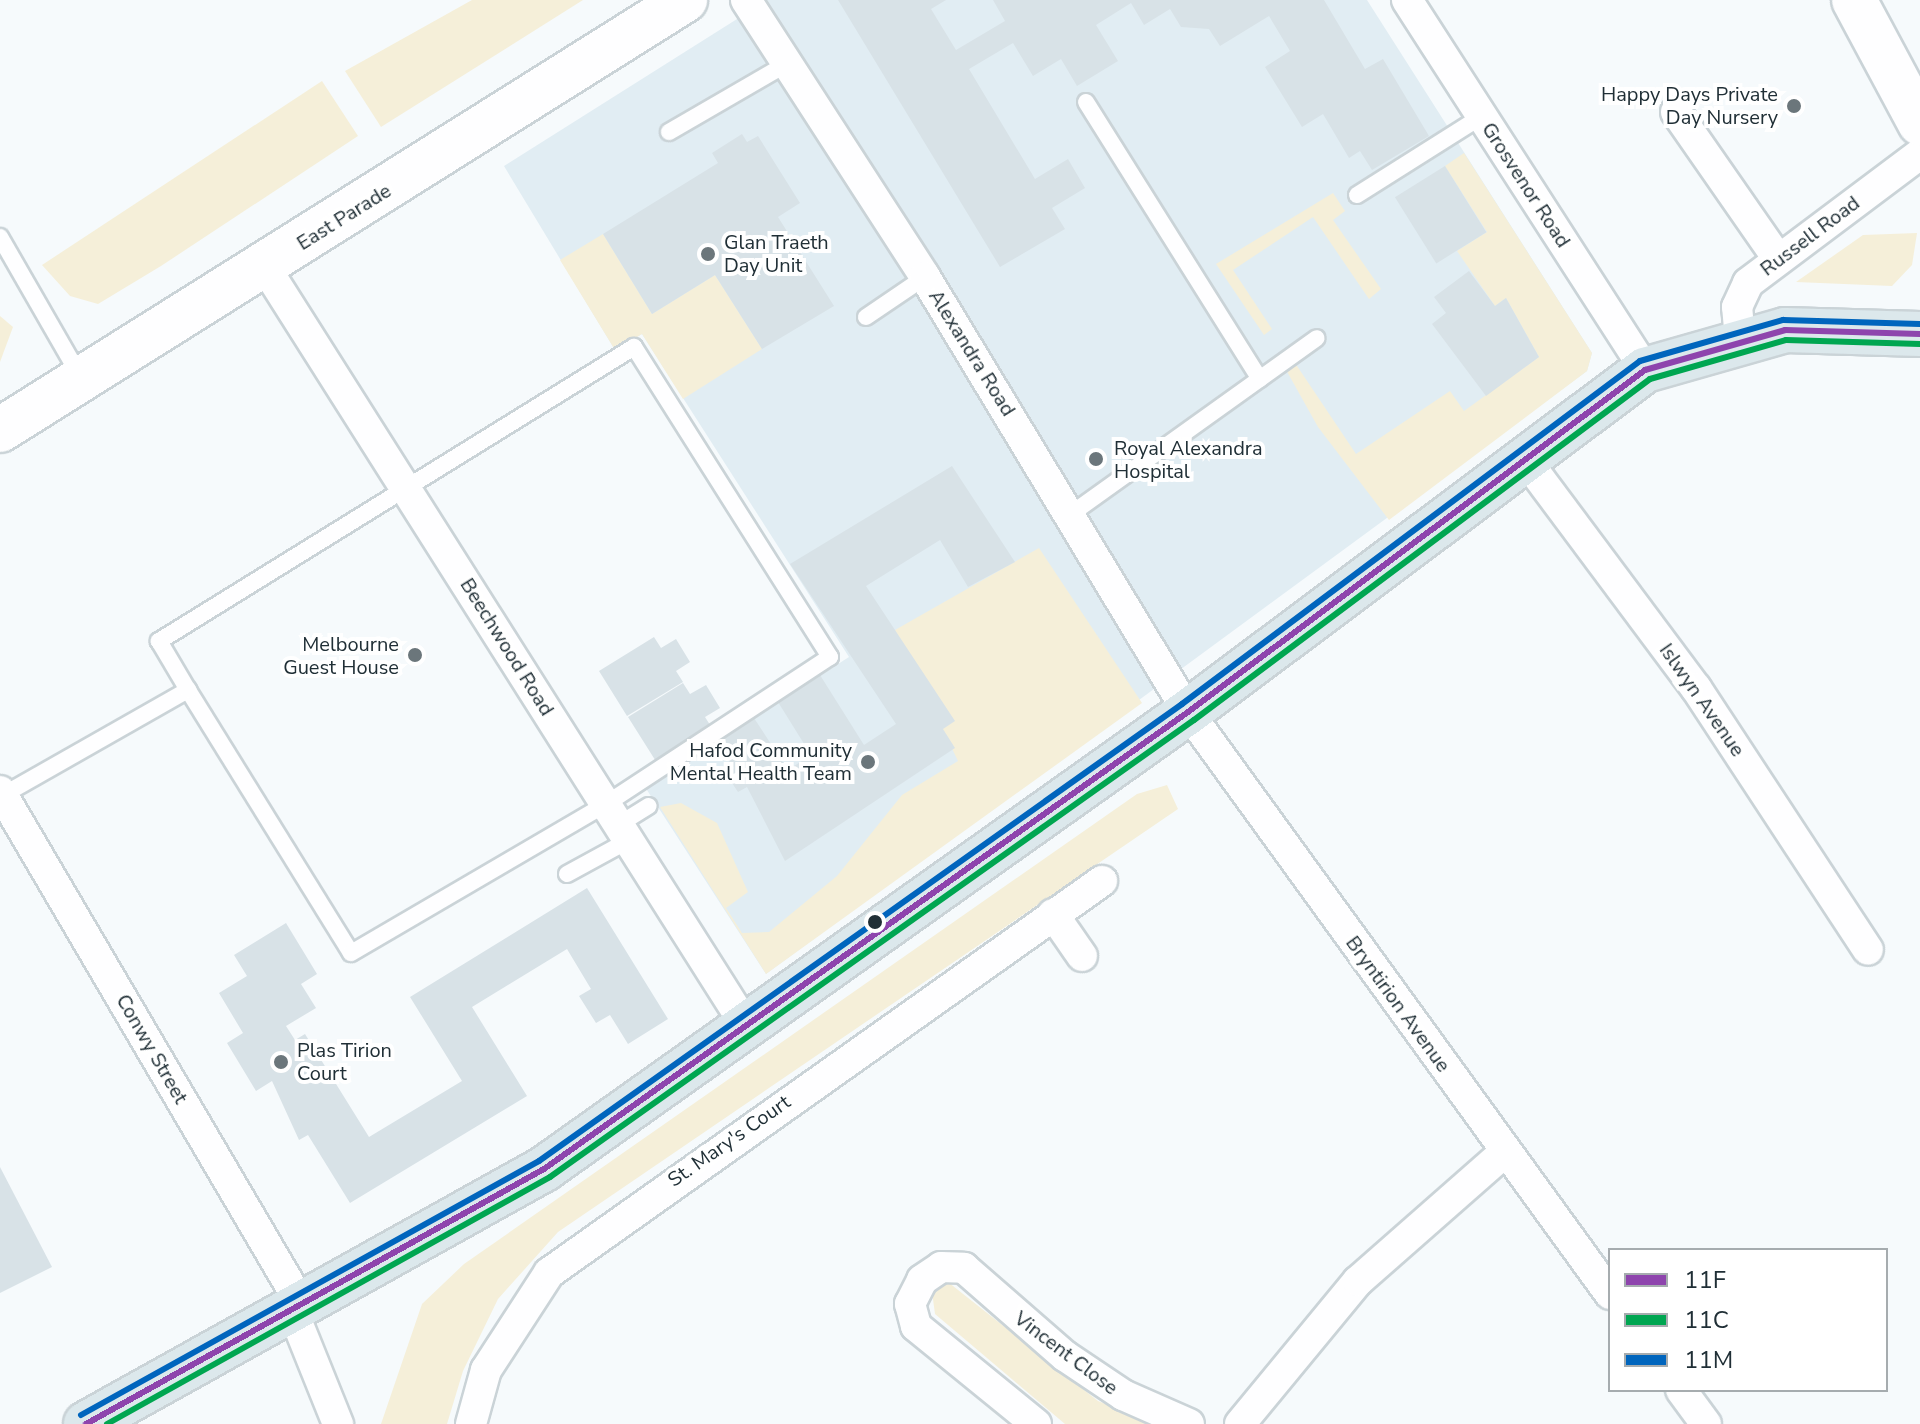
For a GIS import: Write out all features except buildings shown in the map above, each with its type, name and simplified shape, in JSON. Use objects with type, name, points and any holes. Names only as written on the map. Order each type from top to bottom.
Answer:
[{"type":"main road","name":"East Parade","points":[[0,430],[265,267],[685,0]]},
{"type":"main road","points":[[1854,0],[1920,123]]},
{"type":"main road","points":[[86,1424],[298,1310],[531,1177],[748,1029],[1188,712],[1645,370],[1740,340],[1785,330],[1920,334]]},
{"type":"street","name":"Alexandra Road","points":[[746,0],[925,277],[1188,712]]},
{"type":"street","name":"Grosvenor Road","points":[[1407,0],[1645,370]]},
{"type":"street","points":[[1676,112],[1778,259]]},
{"type":"street","name":"Russell Road","points":[[1740,340],[1742,294],[1778,259],[1920,154]]},
{"type":"street","name":"Beechwood Road","points":[[265,267],[748,1029]]},
{"type":"street","name":"Islwyn Avenue","points":[[1525,459],[1696,688],[1868,950]]},
{"type":"street","name":"Bryntirion Avenue","points":[[1188,712],[1608,1291]]},
{"type":"street","name":"Conwy Street","points":[[4,806],[298,1310],[338,1424]]},
{"type":"street","name":"St. Mary's Court","points":[[471,1424],[507,1331],[549,1273],[1102,881]]},
{"type":"street","points":[[1053,914],[1082,956]]},
{"type":"street","points":[[1240,1424],[1358,1281],[1505,1152]]},
{"type":"street","name":"Vincent Close","points":[[1036,1424],[916,1326],[910,1304],[922,1280],[941,1267],[964,1268],[1065,1356],[1123,1395],[1189,1424]]},
{"type":"street","points":[[1682,1392],[1706,1424]]},
{"type":"lane","points":[[669,132],[788,63]]},
{"type":"lane","points":[[1086,102],[1260,379]]},
{"type":"lane","points":[[1357,195],[1482,116]]},
{"type":"lane","points":[[3,249],[82,380]]},
{"type":"lane","points":[[866,317],[925,277]]},
{"type":"lane","points":[[1071,514],[1317,338]]},
{"type":"lane","points":[[567,874],[618,823],[830,657],[634,347],[408,490],[159,641],[351,953],[618,823],[648,806]]},
{"type":"lane","points":[[4,806],[188,690]]},
{"type":"shaded area","points":[[472,0],[583,0],[381,127],[345,71]]},
{"type":"shaded area","name":"Royal Alexandra Hospital","points":[[767,0],[1367,0],[1592,353],[1587,371],[766,974],[645,787],[849,657],[642,334],[615,350],[504,166]]},
{"type":"shaded area","points":[[322,81],[358,136],[161,266],[98,304],[70,296],[42,265]]},
{"type":"shaded area","points":[[1464,153],[1592,353],[1587,371],[1389,520],[1318,427],[1285,368],[1295,363],[1356,454],[1450,391],[1464,411],[1539,357],[1506,298],[1495,306],[1457,251],[1487,232],[1445,166]]},
{"type":"shaded area","points":[[1333,193],[1345,211],[1333,220],[1381,289],[1369,299],[1313,217],[1233,270],[1272,329],[1264,335],[1216,264]]},
{"type":"shaded area","points":[[1917,233],[1912,265],[1892,286],[1796,282],[1863,235]]},
{"type":"shaded area","points":[[603,234],[652,314],[715,275],[762,349],[683,399],[642,334],[615,350],[560,260]]},
{"type":"shaded area","points":[[0,316],[13,327],[0,362]]},
{"type":"shaded area","points":[[1039,548],[1142,703],[766,974],[660,807],[681,803],[717,823],[748,892],[726,908],[742,933],[769,932],[837,876],[902,795],[958,761],[895,630]]},
{"type":"shaded area","points":[[1167,785],[1178,809],[558,1232],[498,1299],[463,1371],[447,1424],[381,1424],[422,1304],[464,1264],[1137,794]]},
{"type":"shaded area","points":[[948,1282],[1098,1401],[1156,1424],[1065,1424],[935,1314],[932,1292]]},
{"type":"transit line","name":"11M","points":[[81,1415],[539,1161],[1182,704],[1640,361],[1783,320],[1920,324]]},
{"type":"transit line","name":"11F","points":[[86,1424],[544,1169],[1188,712],[1645,370],[1785,330],[1920,334]]},
{"type":"transit line","name":"11C","points":[[107,1424],[550,1177],[1194,720],[1650,379],[1786,340],[1920,344]]},
{"type":"place","name":"Happy Days Private Day Nursery","points":[[1794,106]]},
{"type":"place","name":"Glan Traeth Day Unit","points":[[708,254]]},
{"type":"place","name":"Royal Alexandra Hospital","points":[[1096,459]]},
{"type":"place","name":"Melbourne Guest House","points":[[415,655]]},
{"type":"place","name":"Hafod Community Mental Health Team","points":[[868,762]]},
{"type":"place","name":"Plas Tirion Court","points":[[281,1062]]}]
